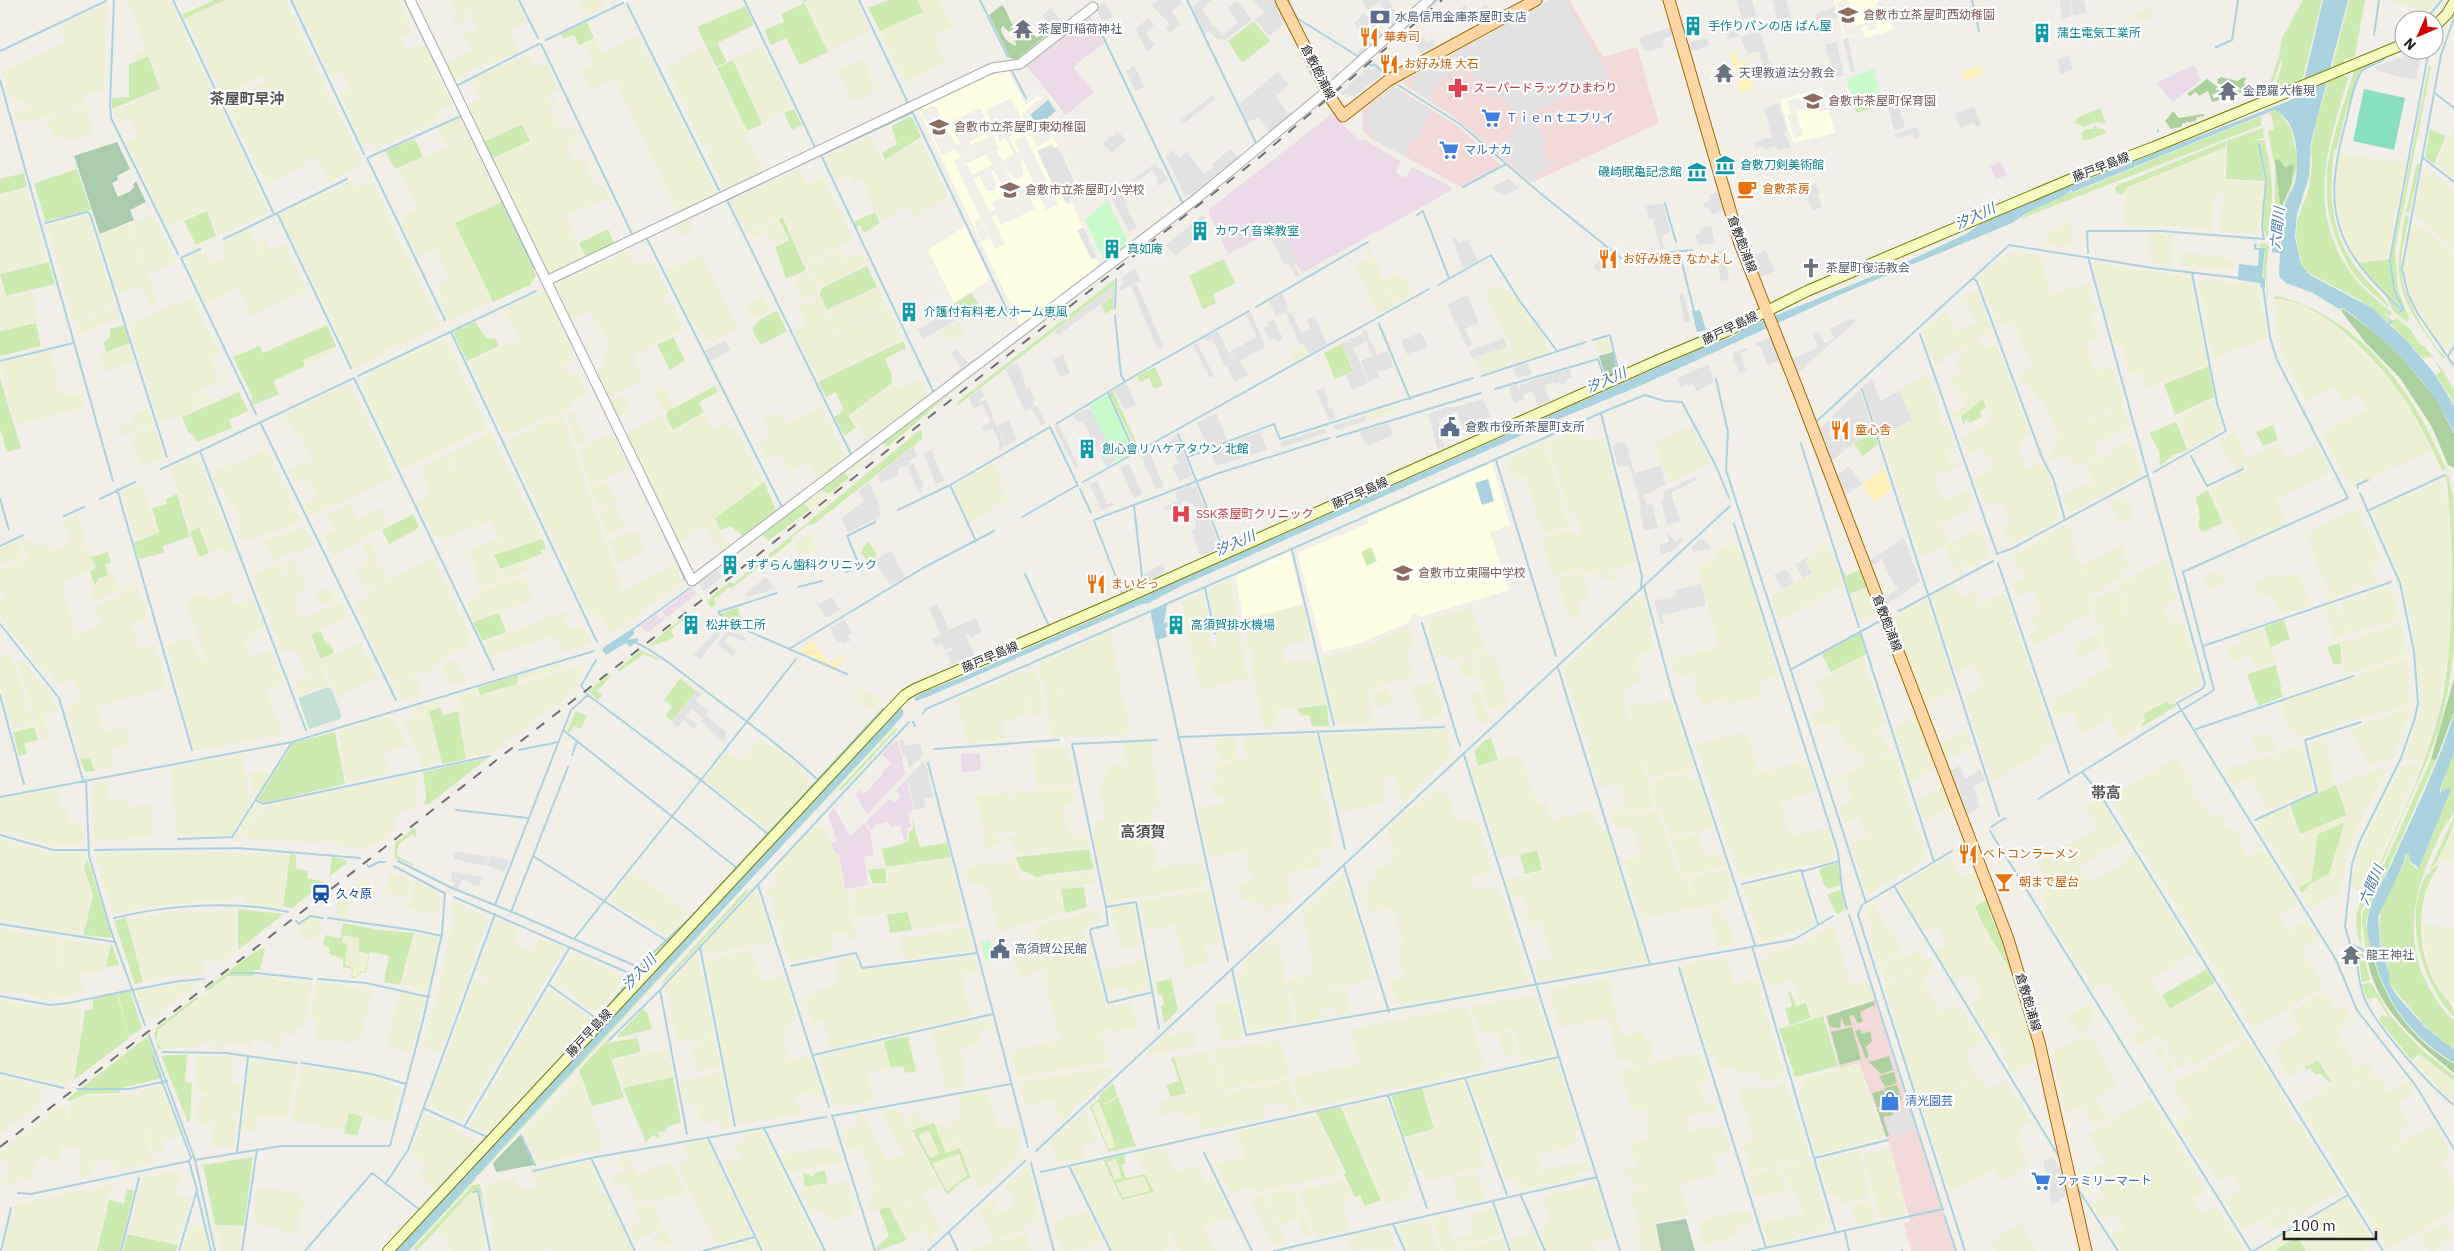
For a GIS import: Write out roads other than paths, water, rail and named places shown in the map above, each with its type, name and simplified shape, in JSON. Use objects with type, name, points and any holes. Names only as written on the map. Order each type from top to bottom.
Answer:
[{"type":"main road","name":"倉敷飽浦線","points":[[1282,0],[1327,91],[1343,116],[1381,85],[1536,0]]},
{"type":"main road","name":"倉敷飽浦線","points":[[1443,50],[1522,0]]},
{"type":"main road","points":[[1498,15],[1506,13],[1527,0]]},
{"type":"main road","name":"倉敷飽浦線","points":[[1669,0],[1739,241],[1775,330],[2008,939],[2040,1042],[2086,1251]]},
{"type":"main road","points":[[2444,14],[2454,2]]},
{"type":"main road","name":"藤戸早島線","points":[[388,1251],[906,696],[916,689],[1112,604],[1662,358],[1725,332],[1807,291],[2083,174],[2154,147],[2394,48]]},
{"type":"street","points":[[410,0],[692,581],[1187,206],[1327,91],[1430,0]]},
{"type":"street","points":[[546,281],[983,72],[997,66],[1020,64],[1092,7]]},
{"type":"water","points":[[2323,0],[2348,0],[2311,142],[2309,177],[2297,214],[2295,236],[2301,265],[2310,275],[2372,308],[2407,341],[2434,373],[2454,406],[2454,433],[2433,396],[2407,363],[2392,348],[2343,308],[2339,309],[2313,293],[2286,283],[2279,276],[2280,253],[2272,252],[2272,247],[2281,245],[2283,211],[2295,182],[2297,160],[2292,129],[2282,114],[2274,110],[2073,192],[2071,190],[2066,195],[2028,212],[2012,223],[1844,293],[1642,385],[1549,423],[1181,586],[1149,603],[1142,604],[927,697],[916,701],[914,698],[921,693],[1108,613],[1113,613],[1118,608],[1697,350],[1734,336],[1745,328],[1893,268],[1966,234],[1991,217],[2291,100],[2301,94]]},
{"type":"water","points":[[1048,100],[1056,111],[1039,125],[1030,115]]},
{"type":"water","points":[[2254,244],[2257,244],[2256,248],[2265,248],[2262,277],[2265,279],[2265,288],[2261,288],[2260,283],[2238,280],[2239,264],[2258,266],[2259,250],[2254,250]]},
{"type":"water","points":[[1700,310],[1706,330],[1697,332],[1692,311]]},
{"type":"water","points":[[1488,479],[1494,501],[1482,505],[1475,483]]},
{"type":"water","points":[[1167,603],[1164,623],[1167,622],[1168,627],[1165,628],[1167,637],[1156,640],[1150,610]]},
{"type":"water","points":[[633,628],[634,634],[628,640],[637,638],[639,640],[630,647],[626,643],[606,655],[602,650],[604,647]]},
{"type":"water","points":[[2454,714],[2454,753],[2440,793],[2449,787],[2451,789],[2419,868],[2411,862],[2408,853],[2405,854],[2404,862],[2378,917],[2380,944],[2390,976],[2389,983],[2397,996],[2425,1027],[2454,1050],[2454,1063],[2439,1053],[2414,1031],[2394,1005],[2386,991],[2374,958],[2367,927],[2372,903],[2425,790]]},
{"type":"waterway","points":[[114,0],[111,118],[178,254]]},
{"type":"waterway","points":[[173,0],[274,214]]},
{"type":"waterway","points":[[291,0],[364,154]]},
{"type":"waterway","points":[[405,0],[459,111]]},
{"type":"waterway","points":[[519,0],[538,38]]},
{"type":"waterway","points":[[744,0],[815,147]]},
{"type":"waterway","points":[[859,0],[908,103]]},
{"type":"waterway","points":[[980,0],[1008,57]]},
{"type":"waterway","points":[[1187,0],[1256,143]]},
{"type":"waterway","points":[[1288,0],[1297,18],[1359,57]]},
{"type":"waterway","points":[[1416,17],[1437,0]]},
{"type":"waterway","points":[[1972,0],[1979,31]]},
{"type":"waterway","points":[[2216,47],[2232,40],[2238,0]]},
{"type":"waterway","points":[[2374,35],[2379,0]]},
{"type":"waterway","points":[[2434,10],[2442,0]]},
{"type":"waterway","points":[[0,51],[106,1]]},
{"type":"waterway","points":[[546,40],[623,3]]},
{"type":"waterway","points":[[627,4],[719,190]]},
{"type":"waterway","points":[[2454,18],[2441,55],[2402,269],[2408,294],[2418,314],[2454,366]]},
{"type":"waterway","points":[[1097,24],[1184,206]]},
{"type":"waterway","points":[[456,86],[539,44]]},
{"type":"waterway","points":[[541,44],[632,234]]},
{"type":"waterway","points":[[2384,59],[2362,71],[2354,89],[2338,156],[2334,183],[2335,206],[2340,228],[2349,248],[2362,268],[2402,310]]},
{"type":"waterway","points":[[2400,312],[2403,309],[2394,289],[2390,259],[2427,60]]},
{"type":"waterway","points":[[1365,62],[1372,66],[1374,64],[1384,73]]},
{"type":"waterway","points":[[1012,71],[1026,98]]},
{"type":"waterway","points":[[987,75],[996,72]]},
{"type":"waterway","points":[[0,80],[113,481]]},
{"type":"waterway","points":[[1398,85],[1460,124],[1540,193],[1621,258],[1692,250]]},
{"type":"waterway","points":[[2436,94],[2454,108]]},
{"type":"waterway","points":[[912,111],[1011,318]]},
{"type":"waterway","points":[[821,155],[913,112]]},
{"type":"waterway","points":[[445,320],[367,158],[461,116]]},
{"type":"waterway","points":[[462,117],[534,268]]},
{"type":"waterway","name":"六間川","points":[[2088,253],[2087,231],[2161,231],[2264,239],[2262,227],[2266,179],[2259,144]]},
{"type":"waterway","points":[[821,155],[934,393]]},
{"type":"waterway","points":[[2423,158],[2454,182]]},
{"type":"waterway","points":[[1463,187],[1506,164]]},
{"type":"waterway","points":[[796,166],[727,200],[851,454]]},
{"type":"waterway","points":[[1656,166],[1658,172]]},
{"type":"waterway","points":[[224,239],[347,179]]},
{"type":"waterway","points":[[703,211],[717,204]]},
{"type":"waterway","points":[[1665,204],[1676,242]]},
{"type":"waterway","points":[[1417,215],[1423,211],[1449,278]]},
{"type":"waterway","points":[[45,223],[87,212],[90,214],[167,457]]},
{"type":"waterway","points":[[277,213],[351,368]]},
{"type":"waterway","points":[[646,237],[782,507]]},
{"type":"waterway","points":[[1256,307],[1368,242]]},
{"type":"waterway","points":[[1817,421],[2009,245],[2153,268],[2239,278]]},
{"type":"waterway","points":[[555,282],[624,248]]},
{"type":"waterway","points":[[200,249],[181,258],[256,414]]},
{"type":"waterway","points":[[1679,251],[1694,311]]},
{"type":"waterway","points":[[1438,285],[1491,255],[1519,300],[1557,351]]},
{"type":"waterway","points":[[2088,257],[2205,684],[2202,689],[2177,703],[2336,960],[2357,1010],[2416,1086],[2454,1149]]},
{"type":"waterway","points":[[2154,472],[2226,431],[2217,403],[2192,273]]},
{"type":"waterway","points":[[1973,278],[1977,282],[2043,460],[2053,478],[2065,520]]},
{"type":"waterway","points":[[1115,308],[1116,279]]},
{"type":"waterway","points":[[826,485],[1091,284]]},
{"type":"waterway","points":[[2038,799],[2214,690],[2183,572],[2348,498],[2277,360],[2270,337],[2263,286]]},
{"type":"waterway","points":[[1083,482],[1429,289]]},
{"type":"waterway","points":[[358,376],[536,291]]},
{"type":"waterway","points":[[1056,424],[1136,375],[1249,311]]},
{"type":"waterway","points":[[1115,316],[1121,375],[1125,382]]},
{"type":"waterway","points":[[2388,325],[2392,321]]},
{"type":"waterway","points":[[1379,324],[1410,399]]},
{"type":"waterway","points":[[451,332],[597,642]]},
{"type":"waterway","points":[[1920,334],[1997,554],[2013,548],[2148,475]]},
{"type":"waterway","points":[[1593,340],[1610,335],[1618,370]]},
{"type":"waterway","points":[[1482,376],[1586,342]]},
{"type":"waterway","points":[[0,361],[73,343]]},
{"type":"waterway","points":[[2448,356],[2454,346]]},
{"type":"waterway","points":[[1495,389],[1598,359],[1605,380]]},
{"type":"waterway","points":[[200,451],[354,378],[494,670]]},
{"type":"waterway","points":[[1187,457],[1274,424],[1280,439],[1473,378]]},
{"type":"waterway","points":[[1716,379],[1728,432],[1726,470],[1866,903]]},
{"type":"waterway","points":[[1297,516],[1600,382]]},
{"type":"waterway","points":[[1862,389],[1999,816]]},
{"type":"waterway","points":[[1108,393],[1135,453]]},
{"type":"waterway","points":[[1337,437],[1481,393]]},
{"type":"waterway","points":[[1164,605],[1645,395],[1664,401],[1682,402],[1717,468],[1729,498]]},
{"type":"waterway","points":[[1601,413],[1642,576],[1641,589]]},
{"type":"waterway","points":[[261,424],[396,700]]},
{"type":"waterway","points":[[976,541],[950,485],[1050,427],[1078,486]]},
{"type":"waterway","points":[[1178,434],[1223,549]]},
{"type":"waterway","points":[[1094,520],[1216,474],[1330,438]]},
{"type":"waterway","points":[[1801,444],[1859,627]]},
{"type":"waterway","points":[[161,469],[200,451],[306,730]]},
{"type":"waterway","points":[[2191,456],[2207,486],[2243,469]]},
{"type":"waterway","points":[[1496,460],[1556,656]]},
{"type":"waterway","points":[[2367,511],[2445,475]]},
{"type":"waterway","points":[[2358,488],[2357,485],[2368,480]]},
{"type":"waterway","points":[[100,499],[135,482]]},
{"type":"waterway","points":[[898,510],[950,485]]},
{"type":"waterway","points":[[1022,517],[1076,486]]},
{"type":"waterway","points":[[117,489],[192,750]]},
{"type":"waterway","points":[[1080,489],[1091,513]]},
{"type":"waterway","points":[[2360,493],[2400,583],[2414,652],[2418,703],[2415,718],[2401,758],[2359,843],[2352,864],[2345,926],[2350,944],[2374,955]]},
{"type":"waterway","points":[[0,499],[9,530]]},
{"type":"waterway","points":[[1134,506],[1143,585]]},
{"type":"waterway","points":[[1036,1151],[1730,506]]},
{"type":"waterway","points":[[64,516],[84,507]]},
{"type":"waterway","points":[[1094,521],[1123,595]]},
{"type":"waterway","points":[[846,572],[860,567],[847,536],[875,522]]},
{"type":"waterway","points":[[1734,524],[1838,852],[1842,889],[1847,909]]},
{"type":"waterway","points":[[1208,556],[1276,525]]},
{"type":"waterway","points":[[789,649],[923,568],[994,531]]},
{"type":"waterway","points":[[0,546],[23,535]]},
{"type":"waterway","points":[[666,537],[684,580]]},
{"type":"waterway","points":[[1292,550],[1334,725]]},
{"type":"waterway","points":[[1899,611],[1993,561]]},
{"type":"waterway","points":[[1998,563],[2069,773]]},
{"type":"waterway","points":[[1025,574],[1049,626]]},
{"type":"waterway","points":[[798,587],[822,581]]},
{"type":"waterway","points":[[2203,646],[2391,582]]},
{"type":"waterway","points":[[1644,587],[1672,692],[1755,945]]},
{"type":"waterway","points":[[632,630],[690,588]]},
{"type":"waterway","points":[[1205,588],[1215,634]]},
{"type":"waterway","points":[[777,593],[718,612],[727,622],[847,674]]},
{"type":"waterway","points":[[923,714],[926,709],[1151,611]]},
{"type":"waterway","points":[[1790,670],[1882,620]]},
{"type":"waterway","points":[[1422,623],[1460,746]]},
{"type":"waterway","points":[[0,624],[59,698],[83,780]]},
{"type":"waterway","points":[[1860,631],[1934,862]]},
{"type":"waterway","points":[[1157,638],[1228,961]]},
{"type":"waterway","points":[[635,642],[654,652],[778,745],[818,780]]},
{"type":"waterway","points":[[0,797],[292,742],[594,651]]},
{"type":"waterway","points":[[768,834],[701,780],[796,659]]},
{"type":"waterway","points":[[495,905],[571,710],[588,695],[581,686],[596,660]]},
{"type":"waterway","points":[[1558,668],[1650,964]]},
{"type":"waterway","points":[[2196,729],[2354,676]]},
{"type":"waterway","points":[[0,695],[24,784]]},
{"type":"waterway","points":[[574,939],[701,780],[588,695]]},
{"type":"waterway","points":[[428,1200],[597,1019],[626,985],[631,974],[691,917],[883,709]]},
{"type":"waterway","name":"汐入川","points":[[401,1251],[563,1073],[898,713]]},
{"type":"waterway","points":[[610,1039],[660,990],[909,722]]},
{"type":"waterway","points":[[913,722],[915,726]]},
{"type":"waterway","points":[[2255,820],[2317,792],[2305,740],[2361,722]]},
{"type":"waterway","points":[[1178,737],[1444,727]]},
{"type":"waterway","points":[[563,730],[737,868]]},
{"type":"waterway","points":[[1318,733],[1345,849]]},
{"type":"waterway","points":[[934,749],[1059,740]]},
{"type":"waterway","points":[[1072,744],[1157,740]]},
{"type":"waterway","points":[[572,755],[577,741]]},
{"type":"waterway","points":[[178,839],[232,837],[292,742]]},
{"type":"waterway","points":[[519,750],[558,742]]},
{"type":"waterway","points":[[1072,744],[1106,907],[1136,902],[1159,1028]]},
{"type":"waterway","points":[[1464,755],[1620,1251]]},
{"type":"waterway","points":[[256,800],[263,804],[490,756]]},
{"type":"waterway","points":[[928,763],[1028,1147]]},
{"type":"waterway","points":[[511,912],[568,767]]},
{"type":"waterway","points":[[2083,773],[2100,794],[2383,1251]]},
{"type":"waterway","points":[[86,780],[89,856],[110,928],[145,1025]]},
{"type":"waterway","points":[[456,810],[527,818]]},
{"type":"waterway","points":[[1991,827],[2005,818]]},
{"type":"waterway","points":[[1990,831],[2251,1251]]},
{"type":"waterway","points":[[0,835],[53,850],[87,850]]},
{"type":"waterway","points":[[95,850],[238,848],[360,858]]},
{"type":"waterway","points":[[1952,851],[1862,905],[1858,915],[1965,1251]]},
{"type":"waterway","points":[[533,856],[667,941]]},
{"type":"waterway","points":[[398,861],[452,888],[517,914],[640,968]]},
{"type":"waterway","points":[[1742,884],[1801,870],[1804,871],[1839,861]]},
{"type":"waterway","points":[[367,865],[369,867],[379,862],[385,862]]},
{"type":"waterway","points":[[394,866],[444,893]]},
{"type":"waterway","points":[[1344,866],[1389,1012]]},
{"type":"waterway","points":[[1801,870],[1818,924]]},
{"type":"waterway","points":[[758,885],[829,1107]]},
{"type":"waterway","points":[[1894,886],[2059,1157]]},
{"type":"waterway","points":[[195,1160],[281,1146],[390,1146],[424,1016],[442,933],[445,893]]},
{"type":"waterway","points":[[454,897],[631,974]]},
{"type":"waterway","points":[[114,918],[178,907],[223,905],[267,908],[288,912]]},
{"type":"waterway","points":[[1106,908],[1108,925],[1091,929],[1090,932],[1108,1003],[1153,992]]},
{"type":"waterway","points":[[386,1183],[408,1150],[495,914]]},
{"type":"waterway","points":[[1849,915],[1943,1210]]},
{"type":"waterway","points":[[296,921],[299,924],[310,916],[323,918]]},
{"type":"waterway","points":[[1232,969],[1246,1035],[1786,941],[1795,939],[1833,916]]},
{"type":"waterway","points":[[328,918],[442,936]]},
{"type":"waterway","points":[[0,924],[115,942]]},
{"type":"waterway","points":[[1752,946],[1836,1233]]},
{"type":"waterway","points":[[464,1127],[570,947]]},
{"type":"waterway","points":[[700,947],[735,1126]]},
{"type":"waterway","points":[[2356,949],[2362,990],[2373,1014],[2406,1057],[2454,1105]]},
{"type":"waterway","points":[[791,966],[856,953],[862,968],[977,953]]},
{"type":"waterway","points":[[1679,968],[1766,1248]]},
{"type":"waterway","points":[[232,973],[256,973],[312,979]]},
{"type":"waterway","points":[[132,990],[179,981],[204,979]]},
{"type":"waterway","points":[[318,979],[366,983],[429,997]]},
{"type":"waterway","points":[[548,984],[597,1019]]},
{"type":"waterway","points":[[0,996],[50,1005],[131,990]]},
{"type":"waterway","points":[[660,990],[687,1134]]},
{"type":"waterway","points":[[813,1055],[993,1014]]},
{"type":"waterway","points":[[149,1035],[195,1160],[215,1251]]},
{"type":"waterway","points":[[163,1052],[226,1053],[297,1063]]},
{"type":"waterway","points":[[153,1057],[191,1158],[189,1161],[197,1190],[179,1251]]},
{"type":"waterway","points":[[237,1152],[248,1057]]},
{"type":"waterway","points":[[1041,1172],[1559,1057]]},
{"type":"waterway","points":[[302,1063],[372,1074],[406,1084]]},
{"type":"waterway","points":[[0,1073],[64,1088]]},
{"type":"waterway","points":[[1465,1078],[1507,1195]]},
{"type":"waterway","points":[[77,1089],[129,1089],[167,1081]]},
{"type":"waterway","points":[[832,1116],[1011,1084]]},
{"type":"waterway","points":[[1388,1095],[1427,1208]]},
{"type":"waterway","points":[[423,1108],[487,1137]]},
{"type":"waterway","points":[[832,1115],[875,1251]]},
{"type":"waterway","points":[[533,1171],[591,1158],[826,1117]]},
{"type":"waterway","points":[[764,1128],[825,1251]]},
{"type":"waterway","points":[[521,1135],[535,1165]]},
{"type":"waterway","points":[[708,1138],[762,1251]]},
{"type":"waterway","points":[[1815,1158],[1888,1140]]},
{"type":"waterway","points":[[242,1251],[257,1149]]},
{"type":"waterway","points":[[1204,1153],[1252,1251]]},
{"type":"waterway","points":[[591,1158],[635,1251]]},
{"type":"waterway","points":[[18,1193],[31,1194],[189,1161]]},
{"type":"waterway","points":[[928,1251],[1025,1161]]},
{"type":"waterway","points":[[1031,1163],[1054,1251]]},
{"type":"waterway","points":[[1069,1166],[1111,1251]]},
{"type":"waterway","points":[[305,1251],[372,1173],[420,1210]]},
{"type":"waterway","points":[[1274,1251],[1597,1177]]},
{"type":"waterway","points":[[121,1251],[139,1178]]},
{"type":"waterway","points":[[2078,1189],[2118,1251]]},
{"type":"waterway","points":[[473,1192],[478,1191],[490,1251]]},
{"type":"waterway","points":[[197,1192],[211,1251]]},
{"type":"waterway","points":[[2253,1251],[2348,1195]]},
{"type":"waterway","points":[[1521,1196],[1545,1251]]},
{"type":"waterway","points":[[1493,1202],[1510,1251]]},
{"type":"waterway","points":[[1,1251],[11,1208]]},
{"type":"waterway","points":[[1752,1251],[1943,1209]]},
{"type":"waterway","points":[[1944,1215],[1956,1251]]},
{"type":"waterway","points":[[1393,1224],[1405,1251]]},
{"type":"waterway","points":[[949,1232],[958,1251]]},
{"type":"waterway","points":[[1845,1232],[1849,1251]]},
{"type":"waterway","points":[[703,1251],[755,1237]]},
{"type":"railway","points":[[0,1147],[702,600],[919,425],[1261,156],[1442,0]]},
{"type":"place","name":"倉敷市立茶屋町西幼稚園","points":[[1848,15]]},
{"type":"place","name":"水島信用金庫茶屋町支店","points":[[1380,17]]},
{"type":"place","name":"手作りパンの店 ぱん屋","points":[[1693,26]]},
{"type":"place","name":"茶屋町稲荷神社","points":[[1023,29]]},
{"type":"place","name":"蒲生電気工業所","points":[[2042,33]]},
{"type":"place","name":"華寿司","points":[[1369,37]]},
{"type":"place","name":"お好み焼 大石","points":[[1389,64]]},
{"type":"place","name":"天理教道法分教会","points":[[1724,73]]},
{"type":"place","name":"スーパードラッグひまわり","points":[[1458,88]]},
{"type":"place","name":"金毘羅大権現","points":[[2228,91]]},
{"type":"place","name":"倉敷市茶屋町保育園","points":[[1813,101]]},
{"type":"place","name":"Ｔｉｅｎｔエブリイ","points":[[1491,118]]},
{"type":"place","name":"倉敷市立茶屋町東幼稚園","points":[[939,127]]},
{"type":"place","name":"マルナカ","points":[[1449,150]]},
{"type":"place","name":"倉敷刀剣美術館","points":[[1725,165]]},
{"type":"place","name":"磯崎眠亀記念館","points":[[1697,172]]},
{"type":"place","name":"倉敷茶房","points":[[1747,189]]},
{"type":"place","name":"倉敷市立茶屋町小学校","points":[[1010,190]]},
{"type":"place","name":"カワイ音楽教室","points":[[1200,231]]},
{"type":"place","name":"真如庵","points":[[1112,249]]},
{"type":"place","name":"お好み焼き なかよし","points":[[1608,259]]},
{"type":"place","name":"茶屋町復活教会","points":[[1811,268]]},
{"type":"place","name":"介護付有料老人ホーム恵風","points":[[909,312]]},
{"type":"place","name":"倉敷市役所茶屋町支所","points":[[1450,427]]},
{"type":"place","name":"童心舎","points":[[1840,430]]},
{"type":"place","name":"創心會リハケアタウン 北館","points":[[1087,449]]},
{"type":"place","name":"SSK茶屋町クリニック","points":[[1181,514]]},
{"type":"place","name":"すずらん歯科クリニック","points":[[730,565]]},
{"type":"place","name":"倉敷市立東陽中学校","points":[[1403,573]]},
{"type":"place","name":"まいどっ","points":[[1096,584]]},
{"type":"place","name":"松井鉄工所","points":[[691,625]]},
{"type":"place","name":"高須賀排水機場","points":[[1176,625]]},
{"type":"place","name":"ベトコンラーメン","points":[[1968,854]]},
{"type":"place","name":"朝まで屋台","points":[[2004,882]]},
{"type":"place","name":"久々原","points":[[321,894]]},
{"type":"place","name":"高須賀公民館","points":[[1000,949]]},
{"type":"place","name":"龍王神社","points":[[2351,955]]},
{"type":"place","name":"清光園芸","points":[[1890,1101]]},
{"type":"place","name":"ファミリーマート","points":[[2041,1181]]},
{"type":"district","name":"茶屋町早沖","points":[[247,99]]},
{"type":"district","name":"帯高","points":[[2106,793]]},
{"type":"district","name":"高須賀","points":[[1143,832]]}]
